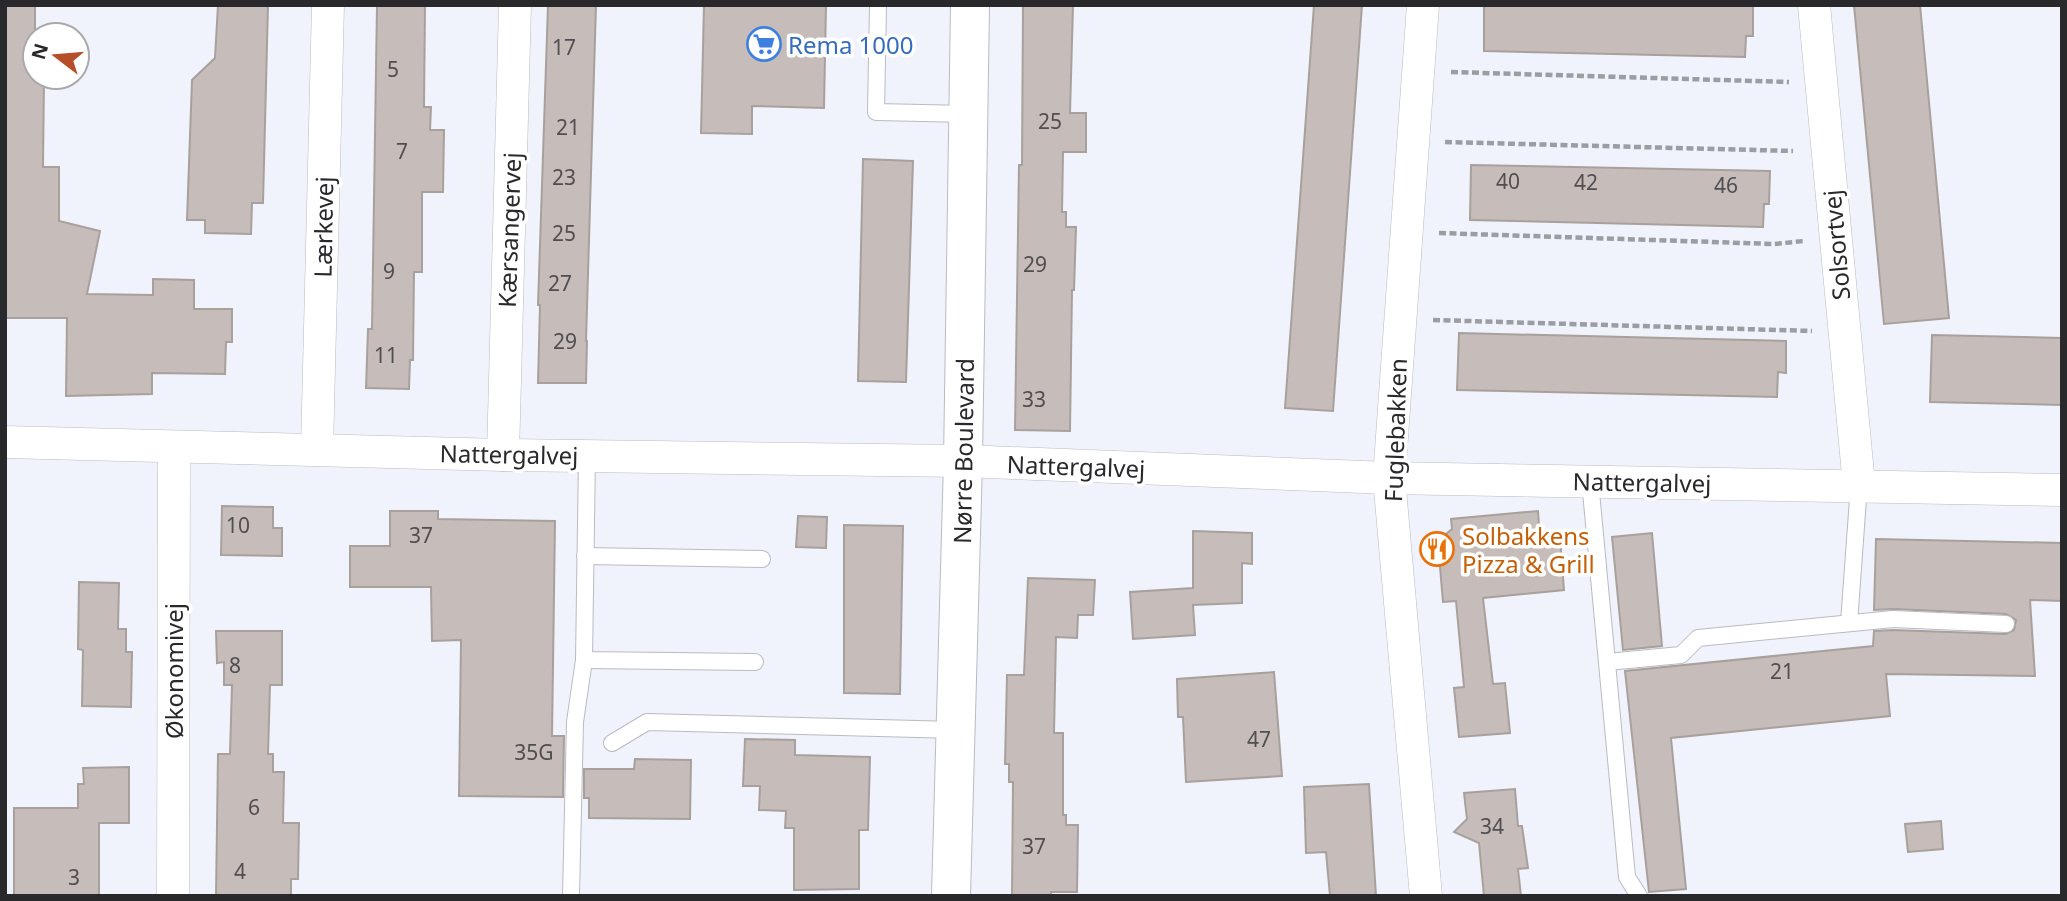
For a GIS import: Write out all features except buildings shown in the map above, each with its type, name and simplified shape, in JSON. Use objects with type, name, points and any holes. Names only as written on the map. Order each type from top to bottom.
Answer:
[{"type":"street","name":"Lærkevej","points":[[317,449],[328,5]]},
{"type":"street","name":"Kærsangervej","points":[[503,454],[515,5]]},
{"type":"street","name":"Nørre Boulevard","points":[[951,896],[963,461],[970,5]]},
{"type":"street","name":"Fuglebakken","points":[[1423,5],[1389,478],[1426,896]]},
{"type":"street","name":"Solsortvej","points":[[1814,5],[1859,485]]},
{"type":"street","name":"Nattergalvej","points":[[5,442],[587,456],[963,461],[1389,478],[2062,490]]},
{"type":"street","name":"Økonomivej","points":[[173,896],[174,447]]},
{"type":"lane","points":[[878,5],[876,112],[968,114]]},
{"type":"lane","points":[[571,896],[575,722],[584,660],[587,456]]},
{"type":"lane","points":[[1590,481],[1627,877],[1639,896]]},
{"type":"lane","points":[[1849,623],[1859,485]]},
{"type":"lane","points":[[585,556],[762,559]]},
{"type":"lane","points":[[1607,662],[1681,654],[1698,638],[1849,623],[1893,619],[2006,624]]},
{"type":"lane","points":[[584,660],[755,662]]},
{"type":"lane","points":[[612,743],[647,722],[956,730]]},
{"type":"path","points":[[1418,71],[1821,83]]},
{"type":"path","points":[[1413,142],[1828,152]]},
{"type":"path","points":[[1406,232],[1774,244],[1836,239]]},
{"type":"path","points":[[1400,319],[1845,332]]},
{"type":"place","name":"Rema 1000","points":[[764,44]]},
{"type":"place","name":"Solbakkens Pizza & Grill","points":[[1437,549]]}]
